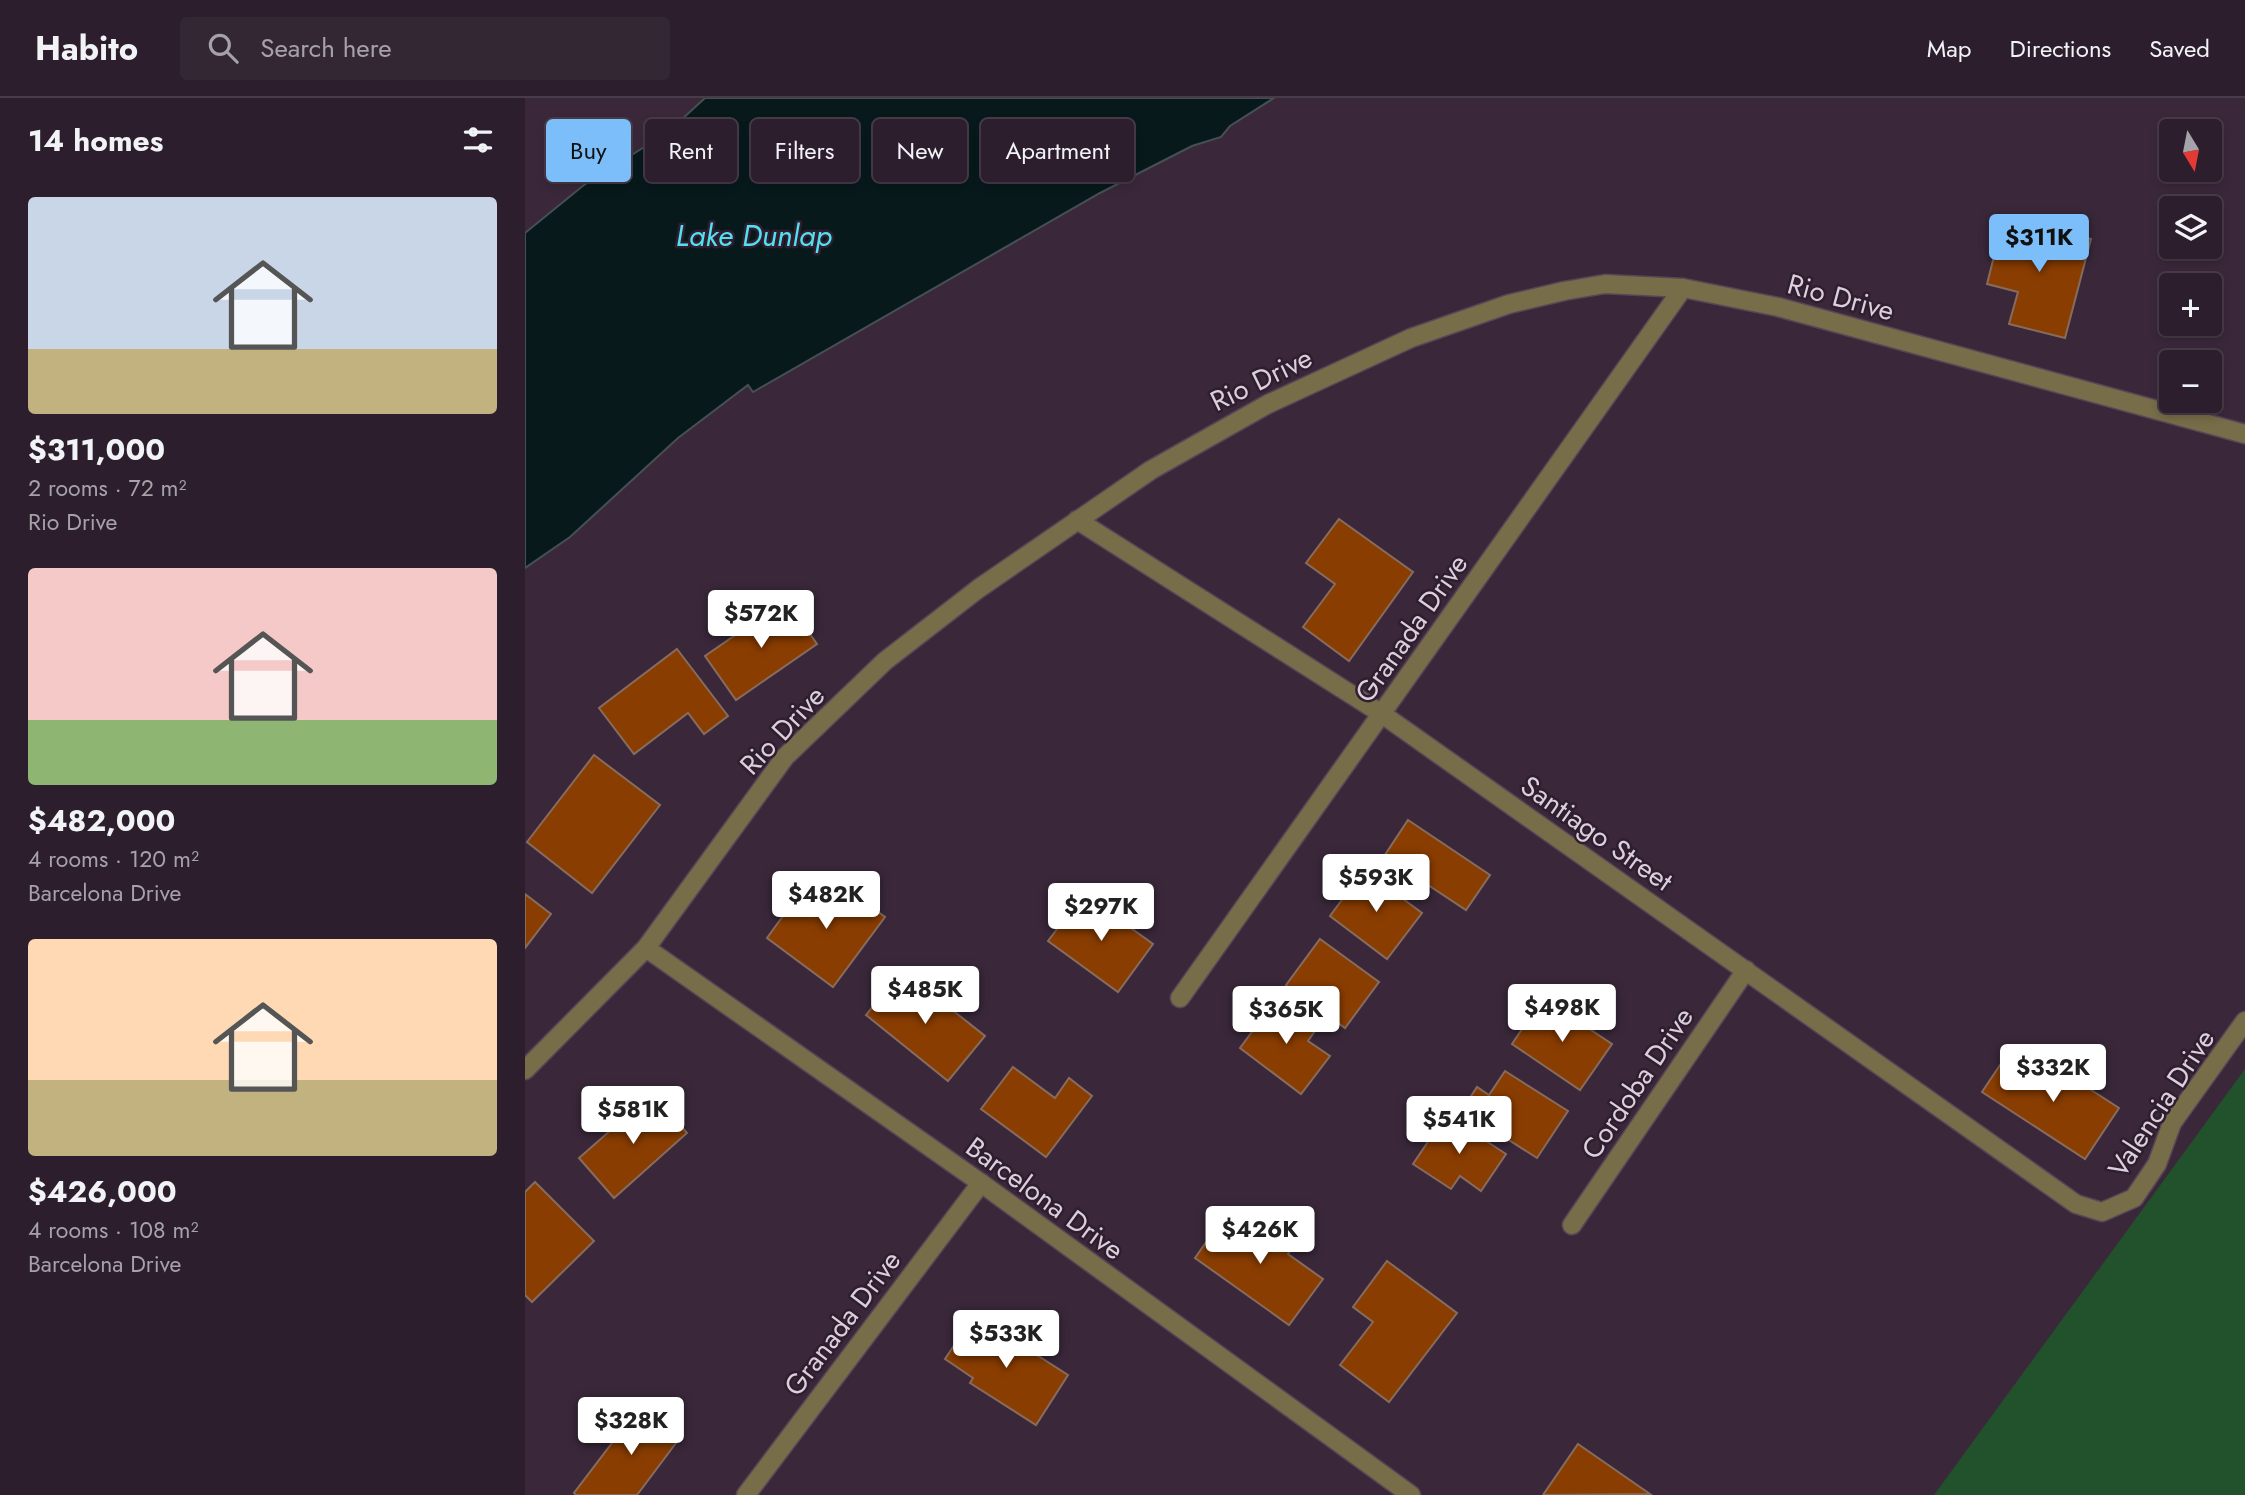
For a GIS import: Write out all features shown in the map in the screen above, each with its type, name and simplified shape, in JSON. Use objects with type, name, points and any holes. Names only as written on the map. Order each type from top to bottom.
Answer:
[{"type":"street","name":"Rio Drive","points":[[525,1070],[646,948],[786,757],[885,662],[978,589],[1077,520],[1206,436],[1411,338],[1509,304],[1564,291],[1605,284],[1683,288],[1778,307],[2245,434]]},
{"type":"street","name":"Granada Drive","points":[[1181,999],[1683,288]]},
{"type":"street","name":"Santiago Street","points":[[1077,520],[1383,714],[2076,1204]]},
{"type":"street","name":"Barcelona Drive","points":[[646,948],[981,1183],[1411,1495]]},
{"type":"street","name":"Cordoba Drive","points":[[1572,1225],[1746,971]]},
{"type":"street","name":"Valencia Drive","points":[[2076,1204],[2102,1212],[2134,1198],[2157,1164],[2172,1123],[2245,1021]]},
{"type":"street","name":"Granada Drive","points":[[746,1495],[981,1183]]},
{"type":"green space","points":[[2245,1069],[2245,1495],[1934,1495]]},
{"type":"water","name":"Lake Dunlap","points":[[705,98],[1274,98],[1230,126],[1221,137],[1192,146],[1134,176],[1134,119],[981,119],[981,182],[1122,182],[753,392],[748,385],[678,438],[570,537],[525,568],[525,233],[589,182],[631,182],[631,155],[645,147],[645,182],[737,182],[737,119],[682,119]]},
{"type":"building","points":[[2004,217],[2091,239],[2065,338],[2009,324],[2018,292],[1987,284]]},
{"type":"building","points":[[1339,519],[1413,572],[1349,661],[1303,627],[1335,584],[1306,563]]},
{"type":"building","points":[[786,600],[817,644],[736,700],[705,656]]},
{"type":"building","points":[[677,649],[728,716],[704,734],[688,713],[634,754],[599,708]]},
{"type":"building","points":[[594,755],[660,805],[592,893],[527,842]]},
{"type":"building","points":[[1408,820],[1490,875],[1466,910],[1422,881],[1415,891],[1377,867]]},
{"type":"building","points":[[1364,870],[1422,913],[1387,959],[1330,916]]},
{"type":"building","points":[[807,883],[832,901],[843,886],[885,917],[833,987],[767,938]]},
{"type":"building","points":[[525,894],[551,914],[525,948]]},
{"type":"building","points":[[1084,894],[1153,944],[1118,992],[1048,941]]},
{"type":"building","points":[[1320,939],[1379,982],[1345,1028],[1286,985]]},
{"type":"building","points":[[902,970],[985,1036],[948,1081],[866,1015]]},
{"type":"building","points":[[1277,998],[1317,1028],[1308,1041],[1330,1056],[1301,1094],[1240,1048]]},
{"type":"building","points":[[1543,998],[1612,1044],[1580,1090],[1512,1044]]},
{"type":"building","points":[[2004,1059],[2032,1076],[2043,1059],[2119,1108],[2085,1159],[1982,1092]]},
{"type":"building","points":[[1013,1067],[1055,1098],[1069,1078],[1092,1096],[1046,1157],[981,1109]]},
{"type":"building","points":[[1505,1071],[1568,1111],[1537,1158],[1462,1110],[1477,1087],[1489,1095]]},
{"type":"building","points":[[653,1093],[687,1133],[614,1198],[579,1158]]},
{"type":"building","points":[[1446,1115],[1506,1154],[1481,1191],[1460,1176],[1451,1189],[1413,1164]]},
{"type":"building","points":[[535,1182],[594,1241],[532,1302],[525,1295],[525,1192]]},
{"type":"building","points":[[1228,1211],[1260,1234],[1271,1221],[1298,1240],[1288,1254],[1323,1279],[1289,1325],[1195,1258]]},
{"type":"building","points":[[1387,1261],[1457,1313],[1389,1402],[1340,1365],[1373,1322],[1353,1307]]},
{"type":"building","points":[[974,1315],[1068,1375],[1036,1425],[970,1383],[973,1378],[945,1359]]},
{"type":"building","points":[[641,1405],[682,1435],[637,1495],[576,1495],[574,1493]]},
{"type":"building","points":[[1578,1444],[1650,1494],[1543,1495]]}]
